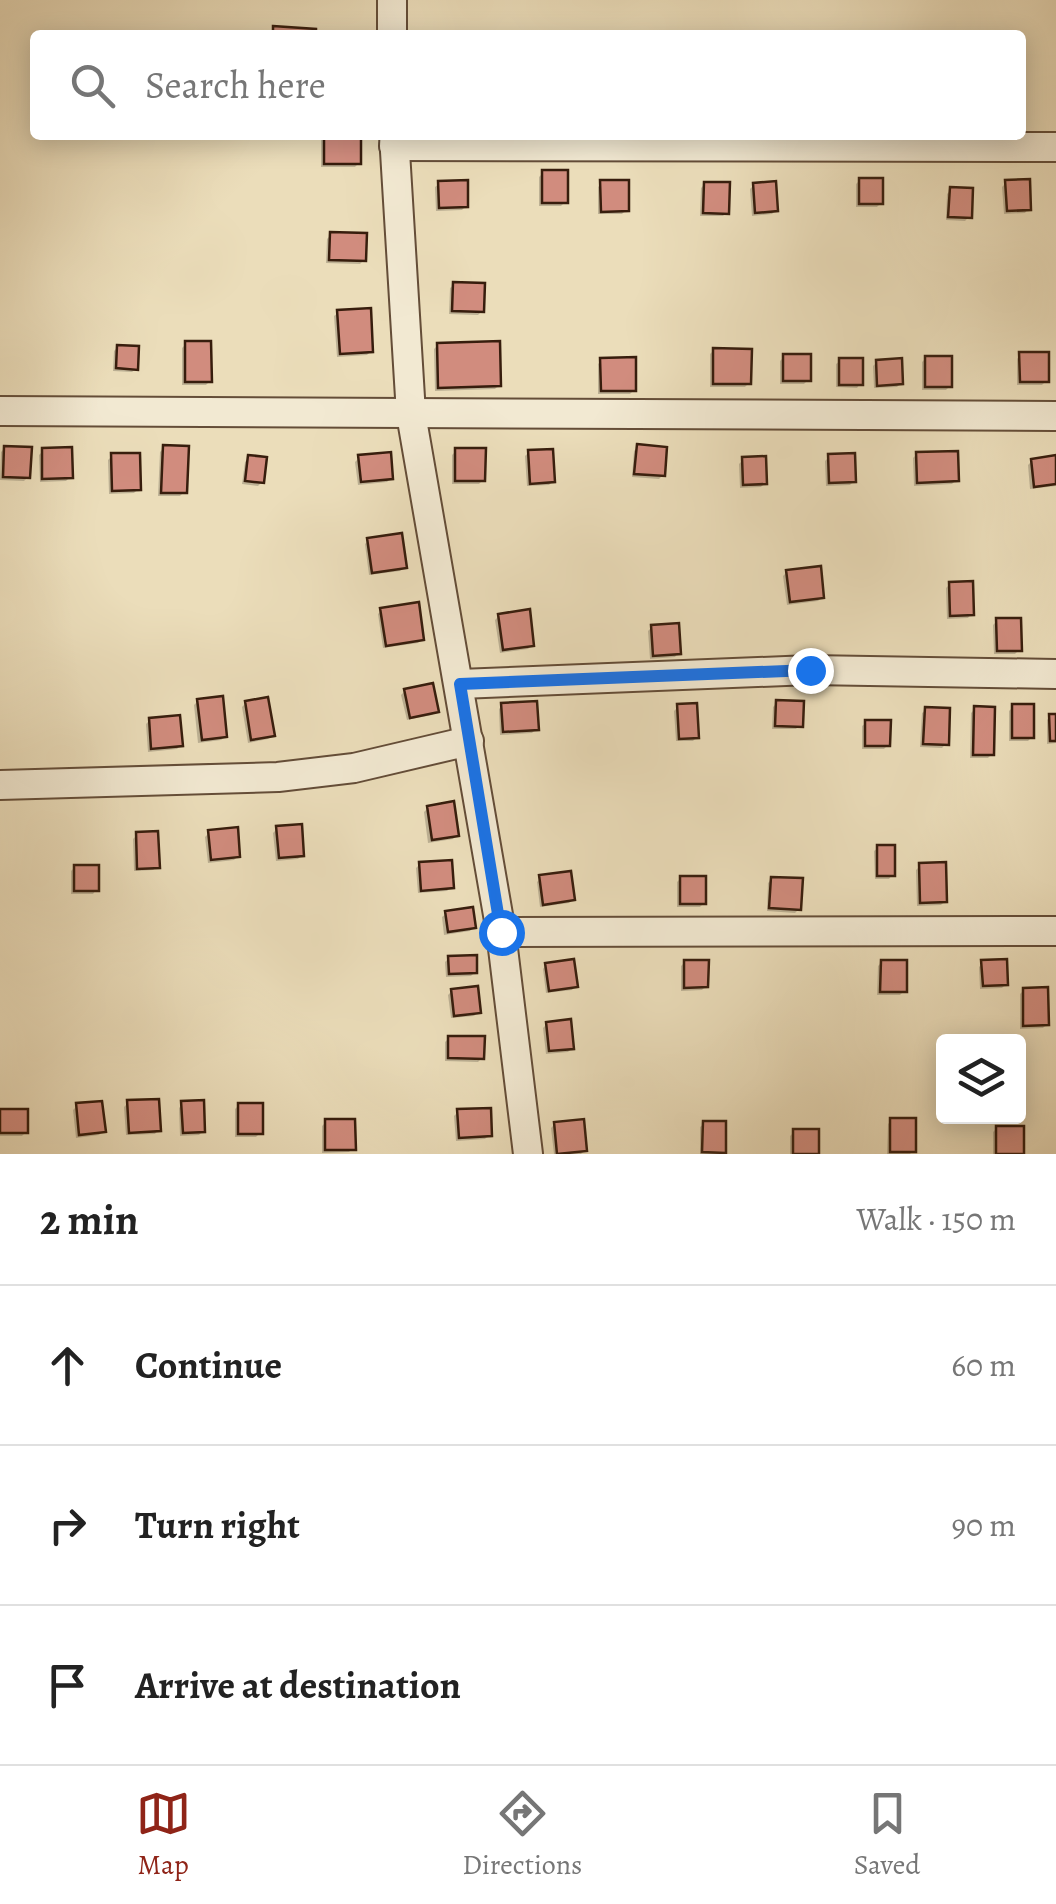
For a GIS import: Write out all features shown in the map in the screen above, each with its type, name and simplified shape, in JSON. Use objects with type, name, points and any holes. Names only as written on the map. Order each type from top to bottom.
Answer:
[{"type":"street","points":[[392,0],[392,30]]},
{"type":"street","points":[[528,1154],[501,932],[412,414],[394,141],[1056,147]]},
{"type":"street","points":[[0,411],[1056,416]]},
{"type":"street","points":[[460,684],[810,670],[1056,674]]},
{"type":"street","points":[[0,785],[278,777],[354,768],[469,740]]},
{"type":"street","points":[[501,932],[1056,931]]},
{"type":"building","points":[[273,26],[316,29],[316,30],[273,30]]},
{"type":"building","points":[[324,140],[361,140],[361,164],[324,164]]},
{"type":"building","points":[[542,170],[568,170],[568,203],[542,203]]},
{"type":"building","points":[[859,178],[883,178],[883,204],[859,204]]},
{"type":"building","points":[[1030,179],[1031,210],[1007,211],[1005,180]]},
{"type":"building","points":[[468,180],[468,207],[439,208],[438,181]]},
{"type":"building","points":[[600,180],[629,180],[629,211],[601,212]]},
{"type":"building","points":[[776,181],[778,211],[755,213],[753,183]]},
{"type":"building","points":[[704,182],[730,182],[729,214],[703,213]]},
{"type":"building","points":[[950,187],[973,188],[972,218],[948,217]]},
{"type":"building","points":[[330,232],[367,233],[366,261],[329,260]]},
{"type":"building","points":[[453,282],[485,283],[484,312],[452,311]]},
{"type":"building","points":[[371,308],[373,352],[340,354],[337,310]]},
{"type":"building","points":[[185,341],[211,341],[212,382],[185,382]]},
{"type":"building","points":[[500,341],[501,386],[438,388],[437,343]]},
{"type":"building","points":[[117,345],[139,346],[138,370],[116,368]]},
{"type":"building","points":[[713,348],[752,349],[751,384],[713,384]]},
{"type":"building","points":[[1019,352],[1049,352],[1049,382],[1020,382]]},
{"type":"building","points":[[783,354],[811,354],[811,381],[783,381]]},
{"type":"building","points":[[925,356],[952,356],[952,387],[925,387]]},
{"type":"building","points":[[636,357],[636,391],[601,391],[600,358]]},
{"type":"building","points":[[839,358],[863,358],[863,385],[839,385]]},
{"type":"building","points":[[902,358],[903,384],[877,386],[876,360]]},
{"type":"building","points":[[637,444],[667,447],[665,476],[634,474]]},
{"type":"building","points":[[163,445],[189,446],[187,493],[161,493]]},
{"type":"building","points":[[4,446],[32,447],[30,478],[3,477]]},
{"type":"building","points":[[72,447],[73,478],[42,479],[42,448]]},
{"type":"building","points":[[455,448],[486,448],[485,481],[455,481]]},
{"type":"building","points":[[553,449],[555,482],[530,484],[528,450]]},
{"type":"building","points":[[958,451],[959,481],[917,483],[916,452]]},
{"type":"building","points":[[391,452],[393,479],[361,482],[358,455]]},
{"type":"building","points":[[111,453],[140,453],[141,490],[112,491]]},
{"type":"building","points":[[855,453],[856,482],[829,483],[828,454]]},
{"type":"building","points":[[248,455],[267,457],[264,483],[245,481]]},
{"type":"building","points":[[1056,455],[1056,484],[1034,487],[1031,459]]},
{"type":"building","points":[[766,456],[767,484],[743,485],[742,457]]},
{"type":"building","points":[[402,533],[407,568],[372,573],[367,538]]},
{"type":"building","points":[[821,566],[824,598],[790,602],[786,570]]},
{"type":"building","points":[[973,581],[974,615],[950,616],[949,582]]},
{"type":"building","points":[[419,602],[424,640],[386,646],[380,608]]},
{"type":"building","points":[[530,609],[534,646],[503,650],[498,614]]},
{"type":"building","points":[[996,618],[1021,618],[1022,651],[997,651]]},
{"type":"building","points":[[679,623],[681,654],[653,656],[651,625]]},
{"type":"building","points":[[433,683],[439,712],[410,718],[404,689]]},
{"type":"building","points":[[223,696],[227,737],[202,740],[197,699]]},
{"type":"building","points":[[268,697],[275,736],[251,740],[245,701]]},
{"type":"building","points":[[776,700],[804,701],[803,727],[775,726]]},
{"type":"building","points":[[537,701],[539,730],[503,732],[501,703]]},
{"type":"building","points":[[697,703],[699,738],[679,739],[677,704]]},
{"type":"building","points":[[1012,704],[1034,704],[1034,738],[1012,738]]},
{"type":"building","points":[[974,706],[995,707],[994,755],[973,755]]},
{"type":"building","points":[[925,707],[950,708],[949,745],[923,744]]},
{"type":"building","points":[[1049,714],[1056,714],[1056,741],[1050,741]]},
{"type":"building","points":[[180,715],[183,746],[151,749],[149,718]]},
{"type":"building","points":[[865,720],[891,720],[890,746],[865,746]]},
{"type":"building","points":[[454,801],[459,836],[432,840],[427,806]]},
{"type":"building","points":[[302,824],[304,856],[279,858],[276,826]]},
{"type":"building","points":[[238,827],[240,857],[211,860],[208,830]]},
{"type":"building","points":[[158,831],[160,868],[137,869],[136,832]]},
{"type":"building","points":[[877,845],[895,845],[895,876],[877,876]]},
{"type":"building","points":[[452,860],[454,888],[421,891],[419,862]]},
{"type":"building","points":[[946,862],[947,902],[920,903],[919,863]]},
{"type":"building","points":[[74,865],[99,865],[99,891],[74,891]]},
{"type":"building","points":[[571,871],[575,900],[543,905],[539,875]]},
{"type":"building","points":[[680,876],[706,876],[706,904],[680,904]]},
{"type":"building","points":[[771,877],[803,878],[801,910],[769,908]]},
{"type":"building","points":[[473,907],[476,928],[448,932],[445,911]]},
{"type":"building","points":[[477,955],[477,973],[449,974],[448,956]]},
{"type":"building","points":[[574,959],[578,987],[549,991],[545,963]]},
{"type":"building","points":[[1007,959],[1008,985],[983,986],[981,960]]},
{"type":"building","points":[[684,960],[709,960],[708,987],[684,988]]},
{"type":"building","points":[[881,960],[907,960],[907,992],[880,992]]},
{"type":"building","points":[[478,986],[481,1013],[454,1016],[451,989]]},
{"type":"building","points":[[1048,987],[1049,1025],[1023,1026],[1023,988]]},
{"type":"building","points":[[571,1019],[574,1049],[549,1051],[546,1022]]},
{"type":"building","points":[[448,1036],[485,1036],[484,1059],[448,1058]]},
{"type":"building","points":[[159,1099],[161,1131],[129,1133],[127,1100]]},
{"type":"building","points":[[204,1100],[205,1132],[183,1133],[181,1101]]},
{"type":"building","points":[[102,1101],[106,1132],[79,1135],[76,1103]]},
{"type":"building","points":[[238,1103],[263,1103],[263,1134],[238,1134]]},
{"type":"building","points":[[491,1108],[492,1136],[459,1138],[457,1109]]},
{"type":"building","points":[[0,1109],[28,1109],[28,1133],[0,1133]]},
{"type":"building","points":[[890,1118],[916,1118],[916,1152],[890,1152]]},
{"type":"building","points":[[325,1119],[355,1119],[356,1150],[325,1150]]},
{"type":"building","points":[[584,1119],[587,1151],[557,1154],[554,1122]]},
{"type":"building","points":[[703,1121],[726,1121],[726,1153],[702,1152]]},
{"type":"building","points":[[996,1126],[1024,1126],[1024,1154],[996,1154]]},
{"type":"building","points":[[793,1129],[819,1129],[819,1154],[793,1154]]},
{"type":"route","points":[[501,932],[460,684],[810,670]]}]
